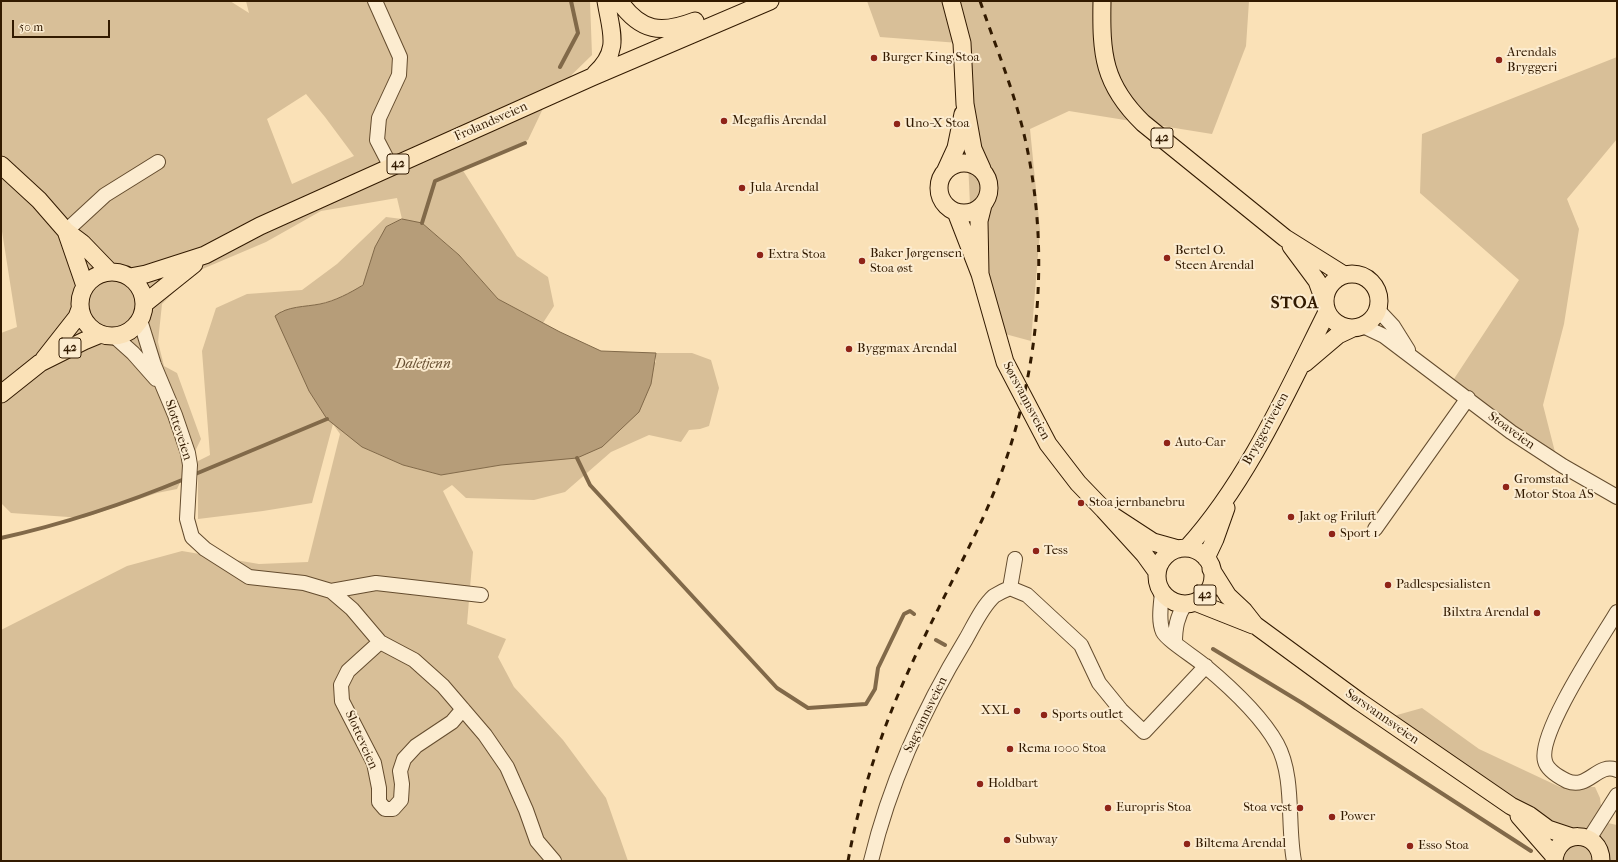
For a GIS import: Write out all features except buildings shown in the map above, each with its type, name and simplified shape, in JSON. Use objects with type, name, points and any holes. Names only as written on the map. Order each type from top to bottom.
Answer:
[{"type":"main road","name":"Frolandsveien","points":[[592,77],[606,64],[613,46],[606,1]]},
{"type":"main road","name":"Frolandsveien","points":[[619,1],[629,16],[654,29],[675,29],[736,6],[754,8]]},
{"type":"main road","name":"Frolandsveien","points":[[130,277],[146,274],[205,255],[260,226],[391,167],[592,77],[770,1]]},
{"type":"main road","points":[[951,1],[962,43],[966,104],[973,149],[989,183],[990,191],[983,205],[971,213],[956,212],[948,207],[940,195],[940,180],[956,148],[966,104]]},
{"type":"main road","name":"42","points":[[1102,1],[1101,28],[1105,64],[1111,81],[1129,110],[1285,238],[1344,275]]},
{"type":"main road","points":[[945,172],[951,166],[967,163],[982,169]]},
{"type":"main road","points":[[1,165],[39,200],[66,231],[82,243],[110,272]]},
{"type":"main road","name":"Sørsvannsveien","points":[[980,274],[979,221],[983,205]]},
{"type":"main road","name":"Sørsvannsveien","points":[[956,212],[980,274],[1005,362],[1048,444],[1078,483],[1144,554],[1157,572]]},
{"type":"main road","points":[[66,231],[85,286],[101,274],[110,272]]},
{"type":"main road","name":"42","points":[[1285,238],[1317,282],[1326,307],[1337,324],[1358,327],[1374,317],[1378,310],[1379,298],[1377,289],[1364,277],[1356,274],[1344,275],[1336,279],[1330,286],[1326,294],[1326,307]]},
{"type":"main road","name":"Frolandsveien","points":[[142,312],[205,255]]},
{"type":"main road","name":"42","points":[[110,272],[120,273],[130,277]]},
{"type":"main road","points":[[130,277],[138,284],[143,294],[142,312]]},
{"type":"main road","name":"42","points":[[40,364],[77,317],[85,286]]},
{"type":"main road","name":"Bryggeriveien","points":[[1209,564],[1215,538],[1231,493],[1302,366],[1326,307]]},
{"type":"main road","name":"42","points":[[80,310],[88,325],[107,335]]},
{"type":"main road","name":"42","points":[[1,394],[40,364],[84,341],[107,335],[129,332],[142,312]]},
{"type":"main road","name":"Bryggeriveien","points":[[1302,366],[1338,335],[1358,327]]},
{"type":"main road","name":"Bryggeriveien","points":[[1182,549],[1231,493]]},
{"type":"main road","name":"Sørsvannsveien","points":[[1104,510],[1153,542],[1182,549]]},
{"type":"main road","points":[[1182,549],[1194,550],[1209,564]]},
{"type":"main road","name":"42","points":[[1157,572],[1164,558],[1182,549]]},
{"type":"main road","name":"42","points":[[1162,592],[1176,603],[1190,603],[1208,592],[1211,585],[1209,564]]},
{"type":"main road","name":"Sørsvannsveien","points":[[1209,564],[1228,596],[1244,611],[1255,626]]},
{"type":"main road","points":[[1157,572],[1157,579],[1162,592]]},
{"type":"main road","name":"Sørsvannsveien","points":[[1190,603],[1255,626],[1360,702],[1511,806],[1529,815],[1548,829],[1572,837],[1578,836],[1599,852]]},
{"type":"main road","name":"Sørsvannsveien","points":[[1511,806],[1554,859]]},
{"type":"main road","points":[[1554,859],[1560,844],[1572,837]]},
{"type":"street","points":[[375,1],[400,57],[399,75],[379,118],[377,140],[391,167]]},
{"type":"street","points":[[66,231],[105,195],[158,162]]},
{"type":"street","name":"Stoaveien","points":[[1378,310],[1393,326],[1411,356]]},
{"type":"street","name":"Slotteveien","points":[[142,312],[162,385],[176,414],[188,453],[190,466],[187,519],[192,536],[205,549],[249,577],[304,583],[331,591],[352,609],[380,642],[414,660],[443,686],[485,735],[507,767],[526,810],[537,841],[554,861]]},
{"type":"street","name":"Stoaveien","points":[[1358,327],[1384,336],[1511,432],[1563,466],[1617,497]]},
{"type":"street","name":"Slotteveien","points":[[107,335],[133,353],[162,385]]},
{"type":"street","points":[[1375,529],[1468,398]]},
{"type":"street","points":[[1015,559],[1010,588],[1027,595],[1081,646],[1099,683],[1120,710],[1144,732],[1206,666]]},
{"type":"street","name":"Slotteveien","points":[[331,591],[376,583],[482,595]]},
{"type":"street","name":"Sagvannsveien","points":[[871,861],[880,824],[896,777],[953,660],[984,608],[994,596],[1010,588]]},
{"type":"street","points":[[1162,592],[1160,615],[1162,630],[1166,638],[1176,643],[1206,666],[1236,694],[1277,744],[1283,762],[1287,782],[1291,846],[1294,861]]},
{"type":"street","points":[[1176,643],[1175,630],[1178,616],[1190,603]]},
{"type":"street","points":[[1617,612],[1562,705],[1545,746],[1544,755],[1545,762],[1549,768],[1566,781],[1582,783],[1606,769],[1617,770]]},
{"type":"street","name":"Slotteveien","points":[[380,642],[348,671],[341,685],[342,701],[374,763],[379,788],[379,802],[385,809],[393,809],[401,800],[402,784],[400,771],[404,758],[416,746],[452,722],[462,709]]},
{"type":"street","points":[[1599,852],[1617,795]]},
{"type":"shaded area","points":[[1,1],[230,1],[249,13],[246,1],[590,1],[592,55],[548,98],[528,140],[462,169],[517,256],[548,277],[554,306],[543,323],[498,299],[459,255],[422,223],[366,279],[360,287],[351,293],[328,302],[281,311],[362,447],[403,465],[441,475],[501,465],[656,362],[656,353],[692,353],[711,360],[719,388],[709,426],[689,430],[681,442],[649,435],[611,452],[565,492],[534,500],[466,498],[452,485],[443,491],[473,552],[467,624],[506,639],[498,657],[514,687],[563,740],[606,798],[628,861],[1,861],[1,630],[127,566],[182,551],[259,564],[308,562],[340,434],[333,424],[312,503],[198,519],[198,461],[210,455],[202,351],[216,308],[247,294],[302,290],[337,264],[386,217],[402,219],[397,198],[321,211],[266,242],[193,273],[162,304],[158,342],[164,366],[177,373],[201,439],[177,489],[157,493],[83,518],[11,513],[1,503],[1,333],[17,327],[1,225]],"holes":[[[306,94],[354,156],[292,184],[267,119]]]},
{"type":"shaded area","points":[[867,1],[1249,1],[1246,46],[1212,134],[1069,111],[1030,129],[1040,230],[1031,341],[994,331],[973,272],[965,94],[959,43],[880,37]]},
{"type":"shaded area","points":[[1617,57],[1617,139],[1567,199],[1579,229],[1564,324],[1543,405],[1556,456],[1450,385],[1519,280],[1420,193],[1422,134]]},
{"type":"shaded area","points":[[1422,708],[1479,749],[1560,787],[1595,787],[1600,798],[1603,822],[1617,825],[1617,861],[1564,861],[1528,816],[1390,717]]},
{"type":"water","name":"Daletjenn","points":[[402,219],[422,223],[459,255],[498,299],[560,332],[601,351],[656,353],[651,384],[639,412],[602,447],[577,458],[501,465],[441,475],[403,465],[362,447],[327,419],[309,391],[275,316],[285,310],[296,307],[331,301],[348,294],[363,285],[375,247],[386,227]]},
{"type":"waterway","points":[[560,67],[578,33],[571,1]]},
{"type":"waterway","points":[[422,223],[435,181],[525,143]]},
{"type":"waterway","points":[[193,475],[327,419]]},
{"type":"waterway","points":[[577,458],[590,485],[777,688],[808,708],[866,704],[875,689],[878,668],[904,614],[910,611],[914,614]]},
{"type":"waterway","points":[[1,538],[95,512],[187,478]]},
{"type":"waterway","points":[[936,640],[945,645]]},
{"type":"waterway","points":[[1213,649],[1302,703],[1531,851]]},
{"type":"railway","points":[[848,861],[865,788],[876,752],[910,667],[982,520],[1001,473],[1017,425],[1028,376],[1035,326],[1039,276],[1038,226],[1032,176],[1018,110],[980,1]]},
{"type":"place","name":"Burger King Stoa","points":[[874,58]]},
{"type":"place","name":"Arendals Bryggeri","points":[[1499,60]]},
{"type":"place","name":"Megaflis Arendal","points":[[724,121]]},
{"type":"place","name":"Uno-X Stoa","points":[[897,124]]},
{"type":"place","name":"Jula Arendal","points":[[742,188]]},
{"type":"place","name":"Extra Stoa","points":[[760,255]]},
{"type":"place","name":"Bertel O. Steen Arendal","points":[[1167,258]]},
{"type":"place","name":"Baker Jørgensen Stoa øst","points":[[862,261]]},
{"type":"place","name":"Byggmax Arendal","points":[[849,349]]},
{"type":"place","name":"Auto-Car","points":[[1167,443]]},
{"type":"place","name":"Gromstad Motor Stoa AS","points":[[1506,487]]},
{"type":"place","name":"Stoa jernbanebru","points":[[1081,503]]},
{"type":"place","name":"Jakt og Friluft","points":[[1291,517]]},
{"type":"place","name":"Sport 1","points":[[1332,534]]},
{"type":"place","name":"Tess","points":[[1036,551]]},
{"type":"place","name":"Padlespesialisten","points":[[1388,585]]},
{"type":"place","name":"Bilxtra Arendal","points":[[1537,613]]},
{"type":"place","name":"XXL","points":[[1017,711]]},
{"type":"place","name":"Sports outlet","points":[[1044,715]]},
{"type":"place","name":"Rema 1000 Stoa","points":[[1010,749]]},
{"type":"place","name":"Holdbart","points":[[980,784]]},
{"type":"place","name":"Europris Stoa","points":[[1108,808]]},
{"type":"place","name":"Stoa vest","points":[[1300,808]]},
{"type":"place","name":"Power","points":[[1332,817]]},
{"type":"place","name":"Subway","points":[[1007,840]]},
{"type":"place","name":"Biltema Arendal","points":[[1187,844]]},
{"type":"place","name":"Esso Stoa","points":[[1410,846]]},
{"type":"district","name":"STOA","points":[[1295,304]]}]
